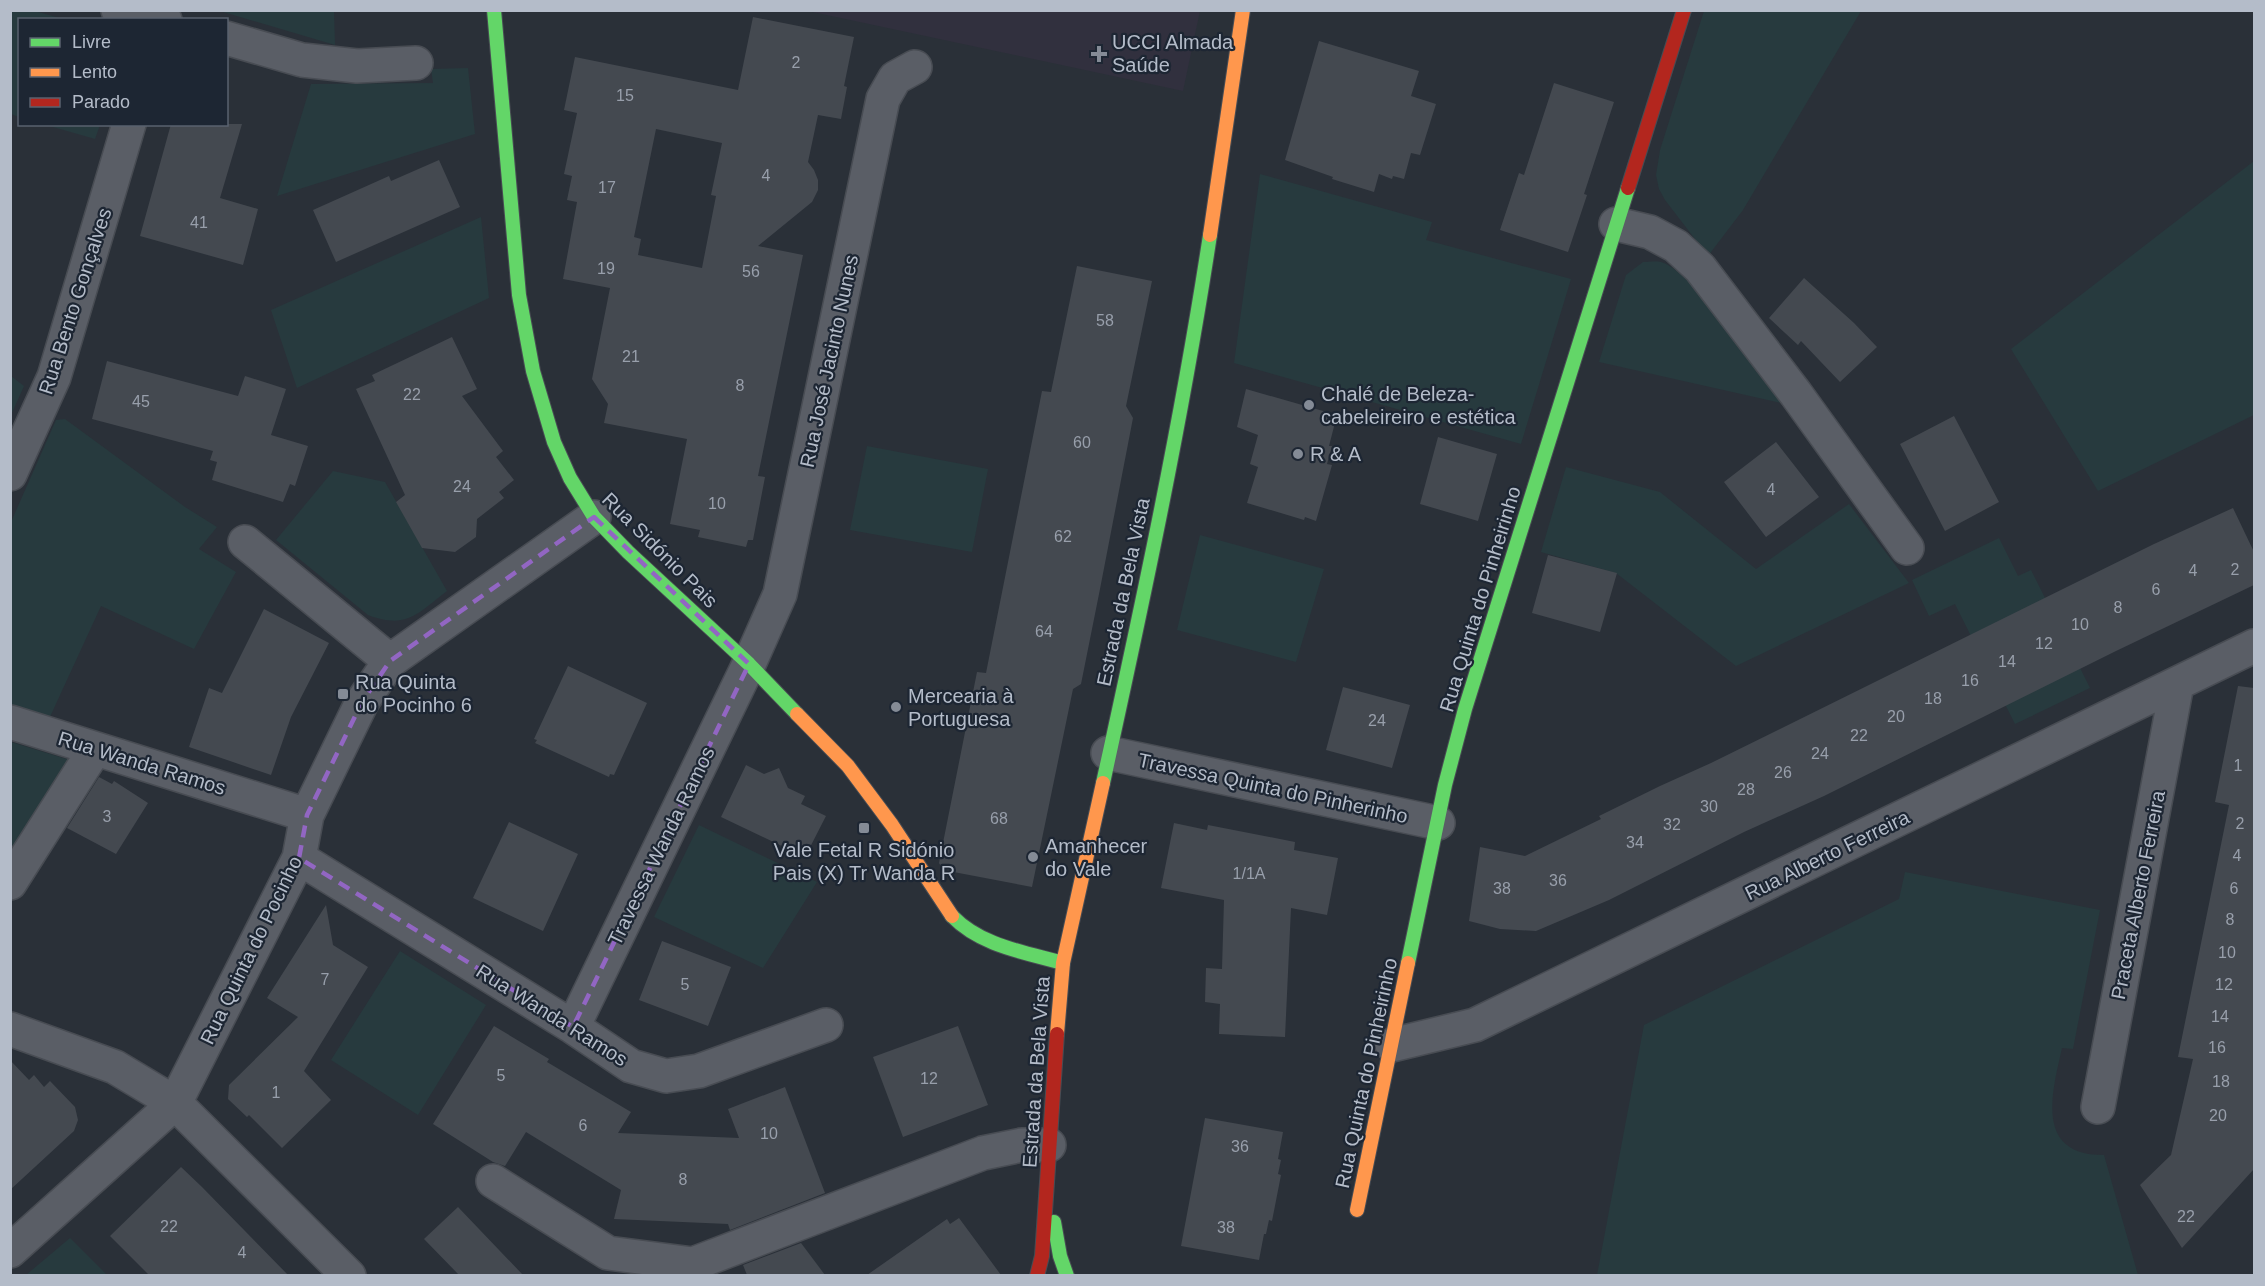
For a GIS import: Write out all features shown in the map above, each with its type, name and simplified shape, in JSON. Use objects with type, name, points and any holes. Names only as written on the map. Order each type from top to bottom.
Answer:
[{"type":"street","points":[[118,10],[163,17]]},
{"type":"street","name":"Rua Sidónio Pais","points":[[494,10],[519,295],[533,371],[554,442],[570,478],[594,517],[628,552],[749,664],[848,766],[892,825],[954,918],[971,932],[991,943],[1063,963]]},
{"type":"street","name":"Estrada da Bela Vista","points":[[1048,1181],[1048,1145],[1063,963],[1107,753],[1157,535],[1192,353],[1243,10]]},
{"type":"street","name":"Rua Quinta do Pinheirinho","points":[[1358,1210],[1445,785],[1465,709],[1684,10]]},
{"type":"street","points":[[228,39],[302,60],[357,66],[416,63]]},
{"type":"street","name":"Rua José Jacinto Nunes","points":[[749,664],[780,594],[883,99],[895,78],[915,67]]},
{"type":"street","name":"Rua Bento Gonçalves","points":[[10,474],[54,377],[128,126]]},
{"type":"street","points":[[1616,224],[1650,232],[1676,246],[1700,268],[1796,394],[1907,548]]},
{"type":"street","name":"Rua Quinta do Pocinho","points":[[10,1251],[175,1103],[299,858],[307,815],[362,702],[390,661],[594,517]]},
{"type":"street","points":[[245,542],[390,661]]},
{"type":"street","name":"Rua Alberto Ferreira","points":[[1392,1045],[1475,1025],[2254,646]]},
{"type":"street","name":"Travessa Wanda Ramos","points":[[573,1027],[749,664]]},
{"type":"street","name":"Praceta Alberto Ferreira","points":[[2098,1107],[2177,684]]},
{"type":"street","name":"Rua Wanda Ramos","points":[[10,722],[307,815]]},
{"type":"street","points":[[10,884],[95,749]]},
{"type":"street","name":"Travessa Quinta do Pinherinho","points":[[1107,753],[1438,823]]},
{"type":"street","name":"Rua Wanda Ramos","points":[[299,858],[573,1027],[631,1066],[666,1076],[699,1071],[826,1025]]},
{"type":"street","points":[[10,1029],[115,1067],[175,1103],[349,1275]]},
{"type":"street","points":[[493,1181],[608,1253],[693,1264],[983,1153],[1022,1145],[1048,1145]]},
{"type":"street","points":[[1037,1275],[1042,1256],[1048,1181]]},
{"type":"street","points":[[1048,1181],[1060,1256],[1067,1275]]},
{"type":"highlighted area","points":[[594,517],[749,664],[573,1027],[299,858],[307,815],[362,702],[390,661]]},
{"type":"shaded area","name":"UCCI Almada Saúde","points":[[808,11],[1200,11],[1183,91]]},
{"type":"green space","points":[[10,11],[35,11],[60,18],[18,18],[18,117],[11,114]]},
{"type":"green space","points":[[220,11],[334,11],[335,45]]},
{"type":"green space","points":[[1704,11],[1861,11],[1743,210],[1708,256],[1665,200],[1659,189],[1656,175],[1660,150]]},
{"type":"green space","points":[[468,68],[475,134],[277,196],[311,84],[433,83],[431,69]]},
{"type":"green space","points":[[50,126],[99,126],[95,139]]},
{"type":"green space","points":[[2254,161],[2254,415],[2098,491],[2011,349]]},
{"type":"green space","points":[[1260,174],[1432,222],[1426,240],[1571,279],[1521,444],[1234,363]]},
{"type":"green space","points":[[481,217],[489,298],[297,388],[271,310]]},
{"type":"green space","points":[[1643,262],[1661,262],[1691,283],[1727,325],[1786,404],[1599,362],[1626,275]]},
{"type":"green space","points":[[11,376],[24,386],[11,415]]},
{"type":"green space","points":[[65,419],[185,507],[217,527],[199,549],[236,572],[194,649],[101,606],[49,719],[11,707],[11,522],[56,420]]},
{"type":"green space","points":[[867,446],[988,469],[972,552],[850,530]]},
{"type":"green space","points":[[1566,467],[1660,492],[1756,569],[1849,504],[1909,583],[1736,666],[1616,573],[1541,552]]},
{"type":"green space","points":[[333,471],[385,482],[447,591],[420,612],[402,620],[393,621],[368,615],[276,540]]},
{"type":"green space","points":[[1200,535],[1324,569],[1296,662],[1177,630]]},
{"type":"green space","points":[[1999,538],[2018,576],[2031,570],[2090,688],[2015,724],[1955,604],[1929,616],[1912,580]]},
{"type":"green space","points":[[11,742],[73,761],[11,863]]},
{"type":"green space","points":[[699,825],[817,882],[763,968],[654,917]]},
{"type":"green space","points":[[1905,872],[2100,910],[2073,1049],[2062,1048],[2054,1084],[2053,1118],[2057,1133],[2066,1145],[2082,1152],[2104,1155],[2138,1275],[1597,1275],[1644,1025],[1899,899]]},
{"type":"green space","points":[[400,951],[486,1005],[418,1115],[331,1060]]},
{"type":"green space","points":[[70,1238],[107,1275],[26,1275]]},
{"type":"building","points":[[753,17],[854,37],[844,86],[847,87],[841,119],[818,115],[808,162],[818,180],[818,190],[812,202],[758,246],[803,255],[758,476],[765,477],[753,540],[748,540],[746,547],[698,537],[700,530],[670,524],[687,439],[604,423],[608,404],[592,379],[610,288],[563,279],[577,202],[567,200],[572,176],[564,174],[577,113],[564,110],[575,57],[738,90]],"holes":[[[656,129],[722,143],[711,195],[716,196],[702,268],[638,255],[641,239],[634,237]]]},
{"type":"building","points":[[1319,41],[1419,71],[1411,96],[1436,104],[1420,155],[1411,153],[1404,179],[1393,176],[1392,179],[1379,174],[1374,192],[1332,179],[1333,177],[1285,160]]},
{"type":"building","points":[[1554,83],[1614,102],[1568,252],[1500,230],[1519,173],[1524,175]]},
{"type":"building","points":[[242,124],[220,198],[258,209],[243,265],[140,236],[170,126]]},
{"type":"building","points":[[439,160],[460,207],[336,262],[313,210],[389,176],[391,181]]},
{"type":"building","points":[[1077,266],[1152,281],[1126,406],[1133,418],[1100,589],[1081,684],[1073,689],[1032,887],[943,870],[939,863],[977,672],[986,673],[1042,391],[1051,392]]},
{"type":"building","points":[[1804,278],[1877,347],[1840,382],[1801,341],[1798,345],[1769,318]]},
{"type":"building","points":[[452,337],[477,389],[462,396],[503,451],[496,457],[514,480],[499,492],[504,498],[477,519],[476,537],[455,552],[422,548],[396,502],[405,495],[356,389],[375,381],[372,375]]},
{"type":"building","points":[[107,361],[238,396],[245,376],[286,389],[271,435],[308,446],[295,486],[290,484],[283,502],[212,480],[217,462],[210,460],[213,451],[92,419]]},
{"type":"building","points":[[1246,389],[1337,415],[1327,464],[1332,465],[1316,521],[1305,517],[1304,520],[1247,503],[1258,467],[1250,464],[1258,435],[1237,427]]},
{"type":"building","points":[[1954,416],[1999,502],[1945,531],[1900,444]]},
{"type":"building","points":[[1438,437],[1497,454],[1478,521],[1420,504]]},
{"type":"building","points":[[1776,442],[1819,497],[1766,537],[1724,482]]},
{"type":"building","points":[[2233,508],[2254,552],[2254,585],[1824,796],[1744,832],[1609,900],[1536,931],[1500,929],[1469,921],[1480,847],[1525,856],[1601,819],[1599,816],[1660,786],[2154,544]]},
{"type":"building","points":[[1548,555],[1617,573],[1600,632],[1532,613]]},
{"type":"building","points":[[264,609],[329,643],[291,717],[271,775],[189,747],[209,688],[222,693]]},
{"type":"building","points":[[568,666],[647,703],[614,775],[610,774],[609,777],[535,743],[537,740],[534,739]]},
{"type":"building","points":[[2238,686],[2254,688],[2254,1169],[2182,1248],[2140,1185],[2171,1155],[2193,1059],[2178,1057],[2229,805],[2215,802]]},
{"type":"building","points":[[1343,687],[1410,705],[1392,768],[1326,750]]},
{"type":"building","points":[[746,765],[764,774],[779,768],[788,788],[805,796],[801,804],[826,816],[805,857],[721,817]]},
{"type":"building","points":[[99,777],[112,784],[114,781],[148,803],[116,854],[67,828]]},
{"type":"building","points":[[509,822],[578,854],[543,931],[473,898]]},
{"type":"building","points":[[1174,823],[1207,830],[1208,825],[1295,842],[1294,850],[1338,858],[1327,915],[1291,908],[1285,1037],[1219,1034],[1220,1004],[1205,1002],[1206,968],[1222,969],[1224,900],[1161,888]]},
{"type":"building","points":[[326,905],[333,945],[368,967],[304,1071],[331,1100],[282,1148],[249,1115],[247,1117],[228,1099],[229,1085],[298,1017],[267,998]]},
{"type":"building","points":[[662,941],[731,967],[708,1026],[639,1000]]},
{"type":"building","points":[[494,1026],[549,1059],[547,1062],[631,1112],[618,1133],[739,1138],[728,1109],[785,1087],[825,1193],[730,1230],[728,1224],[614,1219],[621,1190],[526,1132],[505,1166],[493,1162],[433,1124]]},
{"type":"building","points":[[958,1026],[988,1105],[903,1137],[873,1057]]},
{"type":"building","points":[[10,1060],[29,1080],[34,1075],[44,1087],[50,1081],[75,1107],[78,1120],[74,1131],[10,1190]]},
{"type":"building","points":[[1205,1118],[1283,1132],[1278,1159],[1281,1160],[1278,1174],[1281,1175],[1272,1221],[1269,1220],[1266,1234],[1264,1234],[1259,1260],[1181,1246]]},
{"type":"building","points":[[181,1167],[288,1275],[149,1275],[110,1236]]},
{"type":"building","points":[[458,1207],[523,1275],[459,1275],[424,1239]]},
{"type":"building","points":[[959,1218],[1001,1275],[867,1275],[947,1219],[950,1224]]},
{"type":"building","points":[[801,1243],[825,1275],[747,1275],[743,1265]]},
{"type":"traffic: fast","points":[[494,10],[519,295],[533,371],[554,442],[570,478],[594,517],[628,552],[749,664],[797,714]]},
{"type":"traffic: fast","points":[[1408,963],[1445,785],[1465,709],[1628,188]]},
{"type":"traffic: fast","points":[[1103,783],[1174,441],[1210,235]]},
{"type":"traffic: fast","points":[[952,916],[976,934],[1004,947],[1063,963]]},
{"type":"traffic: fast","points":[[1054,1222],[1060,1256],[1067,1276]]},
{"type":"traffic: slow","points":[[1210,235],[1243,10]]},
{"type":"traffic: slow","points":[[797,714],[848,766],[892,825],[952,916]]},
{"type":"traffic: slow","points":[[1057,1034],[1063,963],[1103,783]]},
{"type":"traffic: slow","points":[[1357,1210],[1408,963]]},
{"type":"traffic: jam","points":[[1628,188],[1684,10]]},
{"type":"traffic: jam","points":[[1037,1276],[1042,1256],[1057,1034]]},
{"type":"place","name":"UCCI Almada Saúde","points":[[1099,54]]},
{"type":"place","name":"Chalé de Beleza- cabeleireiro e estética","points":[[1309,405]]},
{"type":"place","name":"R & A","points":[[1298,454]]},
{"type":"place","name":"Rua Quinta do Pocinho 6","points":[[343,694]]},
{"type":"place","name":"Mercearia à Portuguesa","points":[[896,707]]},
{"type":"place","name":"Vale Fetal R Sidónio Pais (X) Tr Wanda R","points":[[864,828]]},
{"type":"place","name":"Amanhecer do Vale","points":[[1033,857]]}]
